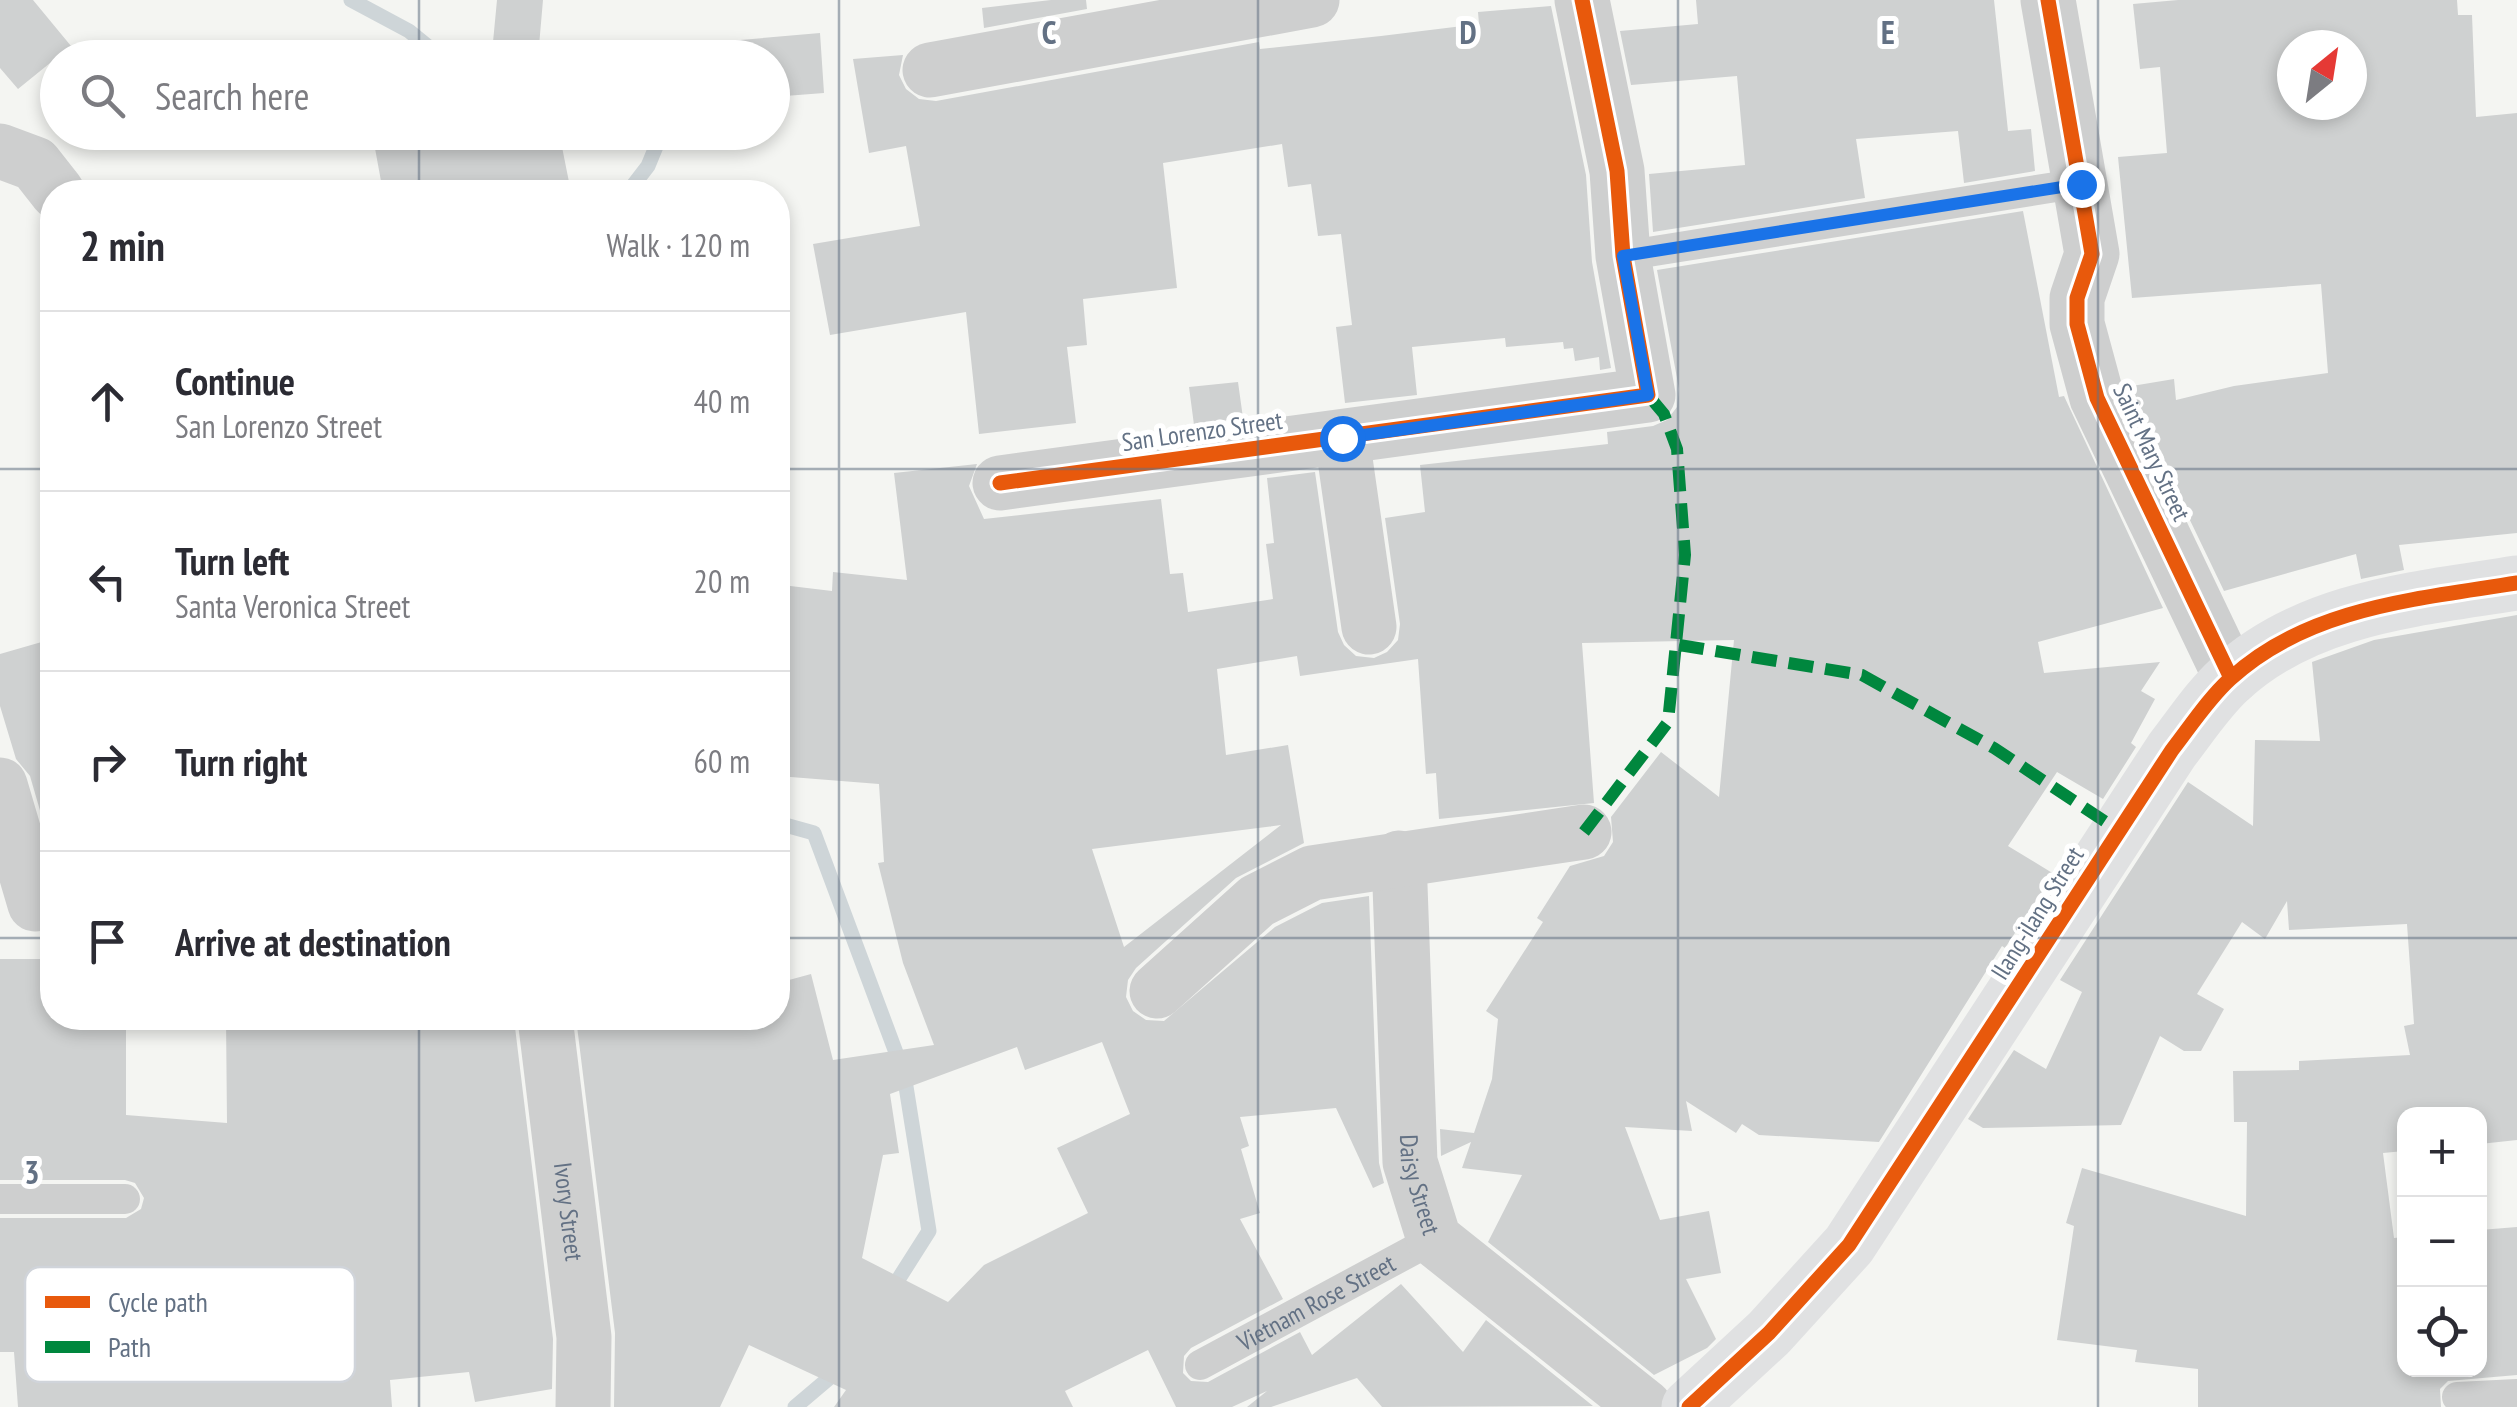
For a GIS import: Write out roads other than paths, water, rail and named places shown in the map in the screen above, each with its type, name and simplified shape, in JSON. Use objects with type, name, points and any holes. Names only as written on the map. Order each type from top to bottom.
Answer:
[{"type":"street","points":[[930,70],[1312,0]]},
{"type":"street","points":[[1582,0],[1617,171],[1623,256]]},
{"type":"street","name":"Saint Mary Street","points":[[2048,0],[2092,254],[2078,298],[2077,324],[2097,398],[2230,678]]},
{"type":"street","points":[[0,151],[35,164],[48,180]]},
{"type":"street","name":"San Lorenzo Street","points":[[1000,483],[1648,395],[1623,256]]},
{"type":"street","points":[[1342,438],[1369,627]]},
{"type":"street","name":"Ilang-ilang Street","points":[[1689,1407],[1768,1333],[1849,1246],[2172,750],[2230,678],[2298,634],[2365,607],[2517,583]]},
{"type":"street","points":[[0,785],[29,908]]},
{"type":"street","points":[[1157,990],[1256,902],[1312,873],[1584,832]]},
{"type":"street","name":"Daisy Street","points":[[1399,858],[1410,1162],[1434,1239],[1645,1407]]},
{"type":"street","name":"Ivory Street","points":[[546,1030],[584,1337],[584,1407]]},
{"type":"lane","points":[[1623,256],[2081,184]]},
{"type":"lane","points":[[0,1199],[126,1198]]},
{"type":"lane","name":"Vietnam Rose Street","points":[[1200,1364],[1434,1239]]},
{"type":"lane","points":[[2457,1397],[2517,1394]]},
{"type":"waterway","points":[[351,0],[420,40]]},
{"type":"waterway","points":[[637,180],[655,150]]},
{"type":"waterway","points":[[790,826],[814,833],[904,1074],[929,1231],[889,1294]]},
{"type":"waterway","points":[[795,1407],[841,1368]]}]
